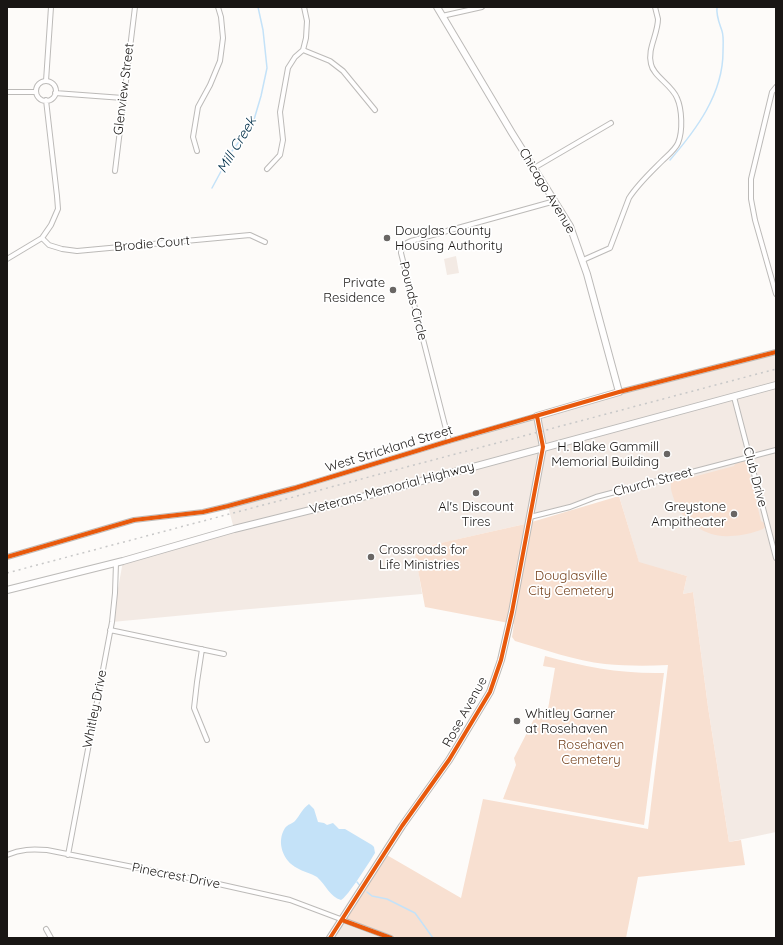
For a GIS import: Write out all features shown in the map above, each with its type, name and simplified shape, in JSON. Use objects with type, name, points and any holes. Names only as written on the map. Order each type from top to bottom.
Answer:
[{"type":"street","points":[[46,81],[51,7]]},
{"type":"street","name":"Glenview Street","points":[[115,171],[134,7]]},
{"type":"street","points":[[197,151],[193,137],[198,107],[210,85],[220,61],[223,38],[221,17],[218,7]]},
{"type":"street","points":[[267,169],[280,155],[283,140],[280,112],[288,68],[295,57],[303,50],[306,38],[307,21],[304,7]]},
{"type":"street","name":"Chicago Avenue","points":[[437,7],[441,16],[570,226],[583,260],[619,392]]},
{"type":"street","points":[[441,16],[482,7]]},
{"type":"street","points":[[583,260],[610,248],[632,194],[639,183],[672,151],[678,143],[681,113],[677,97],[673,90],[651,66],[650,59],[658,20],[655,7]]},
{"type":"street","points":[[303,50],[330,61],[343,71],[375,110]]},
{"type":"street","points":[[46,81],[54,85],[55,93],[52,98],[46,100],[38,97],[36,92],[38,85],[46,81]]},
{"type":"street","points":[[776,87],[772,92],[751,179],[751,199],[755,220],[776,294]]},
{"type":"street","points":[[7,92],[36,92]]},
{"type":"street","points":[[55,93],[123,98]]},
{"type":"street","points":[[7,259],[42,238],[51,225],[58,209],[46,100]]},
{"type":"street","points":[[534,168],[611,123]]},
{"type":"street","name":"Pounds Circle","points":[[449,441],[401,253],[401,248],[404,244],[411,241],[555,201]]},
{"type":"street","name":"Brodie Court","points":[[42,238],[49,245],[77,251],[250,235],[265,242]]},
{"type":"street","name":"West Strickland Street","points":[[7,557],[134,520],[203,512],[228,506],[295,488],[449,441],[619,392],[776,352]]},
{"type":"street","name":"Veterans Memorial Highway","points":[[7,590],[116,563],[543,447],[776,386]]},
{"type":"street","name":"Club Drive","points":[[734,397],[776,558]]},
{"type":"street","name":"Rose Avenue","points":[[330,938],[402,826],[449,760],[490,692],[501,660],[512,612],[543,447],[537,416]]},
{"type":"street","name":"Church Street","points":[[530,517],[596,497],[776,450]]},
{"type":"street","points":[[770,531],[776,530]]},
{"type":"street","name":"Whitley Drive","points":[[68,855],[110,630],[115,593],[116,563]]},
{"type":"street","points":[[110,630],[224,654]]},
{"type":"street","points":[[202,649],[194,708],[206,740]]},
{"type":"street","name":"Pinecrest Drive","points":[[7,855],[28,848],[47,850],[290,900],[391,938]]},
{"type":"street","points":[[46,929],[51,938]]},
{"type":"shaded area","points":[[456,256],[459,273],[447,275],[444,259]]},
{"type":"shaded area","points":[[776,352],[776,832],[729,842],[708,707],[693,592],[683,594],[687,576],[639,563],[617,489],[596,499],[530,517],[525,524],[415,549],[422,594],[112,622],[123,561],[234,529],[228,506],[619,392]]},
{"type":"shaded area","points":[[342,916],[386,938],[331,938]]},
{"type":"green space","points":[[745,461],[749,464],[749,471],[761,521],[764,523],[765,527],[743,535],[722,536],[706,532],[691,523],[680,511],[675,501],[671,490],[671,483],[734,466],[735,464]]},
{"type":"green space","name":"Douglasville City Cemetery","points":[[619,496],[639,562],[687,576],[683,594],[693,592],[708,707],[729,842],[741,840],[745,865],[638,877],[626,938],[391,938],[342,920],[385,854],[461,898],[483,799],[648,829],[668,665],[621,665],[583,660],[515,641],[512,637],[514,624],[425,607],[414,549],[525,524]]},
{"type":"green space","name":"Rosehaven Cemetery","points":[[545,656],[618,671],[664,673],[644,825],[503,799],[516,765],[514,758],[535,717],[548,709],[555,668],[543,666]]},
{"type":"water","points":[[309,804],[314,809],[318,822],[327,825],[333,823],[339,829],[345,829],[374,847],[375,853],[364,871],[341,900],[331,894],[317,877],[292,865],[282,851],[282,833],[287,826],[295,821]]},
{"type":"waterway","name":"Mill Creek","points":[[212,188],[232,151],[253,123],[261,96],[267,68],[263,30],[258,7]]},
{"type":"waterway","points":[[670,160],[698,124],[713,97],[718,82],[722,67],[723,33],[717,16],[717,7]]},
{"type":"waterway","points":[[357,882],[361,887]]},
{"type":"waterway","points":[[367,892],[372,896],[387,899],[415,913],[433,938]]},
{"type":"railway","points":[[7,573],[776,369]]},
{"type":"cycle path","points":[[7,557],[134,520],[203,512],[228,506],[295,488],[449,441],[619,392],[776,352]]},
{"type":"cycle path","points":[[330,938],[402,826],[449,760],[490,692],[501,660],[512,612],[543,447],[537,416]]},
{"type":"cycle path","points":[[342,920],[391,938]]},
{"type":"place","name":"Douglas County Housing Authority","points":[[387,238]]},
{"type":"place","name":"Private Residence","points":[[393,290]]},
{"type":"place","name":"H. Blake Gammill Memorial Building","points":[[667,454]]},
{"type":"place","name":"Al's Discount Tires","points":[[476,493]]},
{"type":"place","name":"Greystone Ampitheater","points":[[734,514]]},
{"type":"place","name":"Crossroads for Life Ministries","points":[[371,557]]},
{"type":"place","name":"Whitley Garner at Rosehaven","points":[[517,721]]}]
